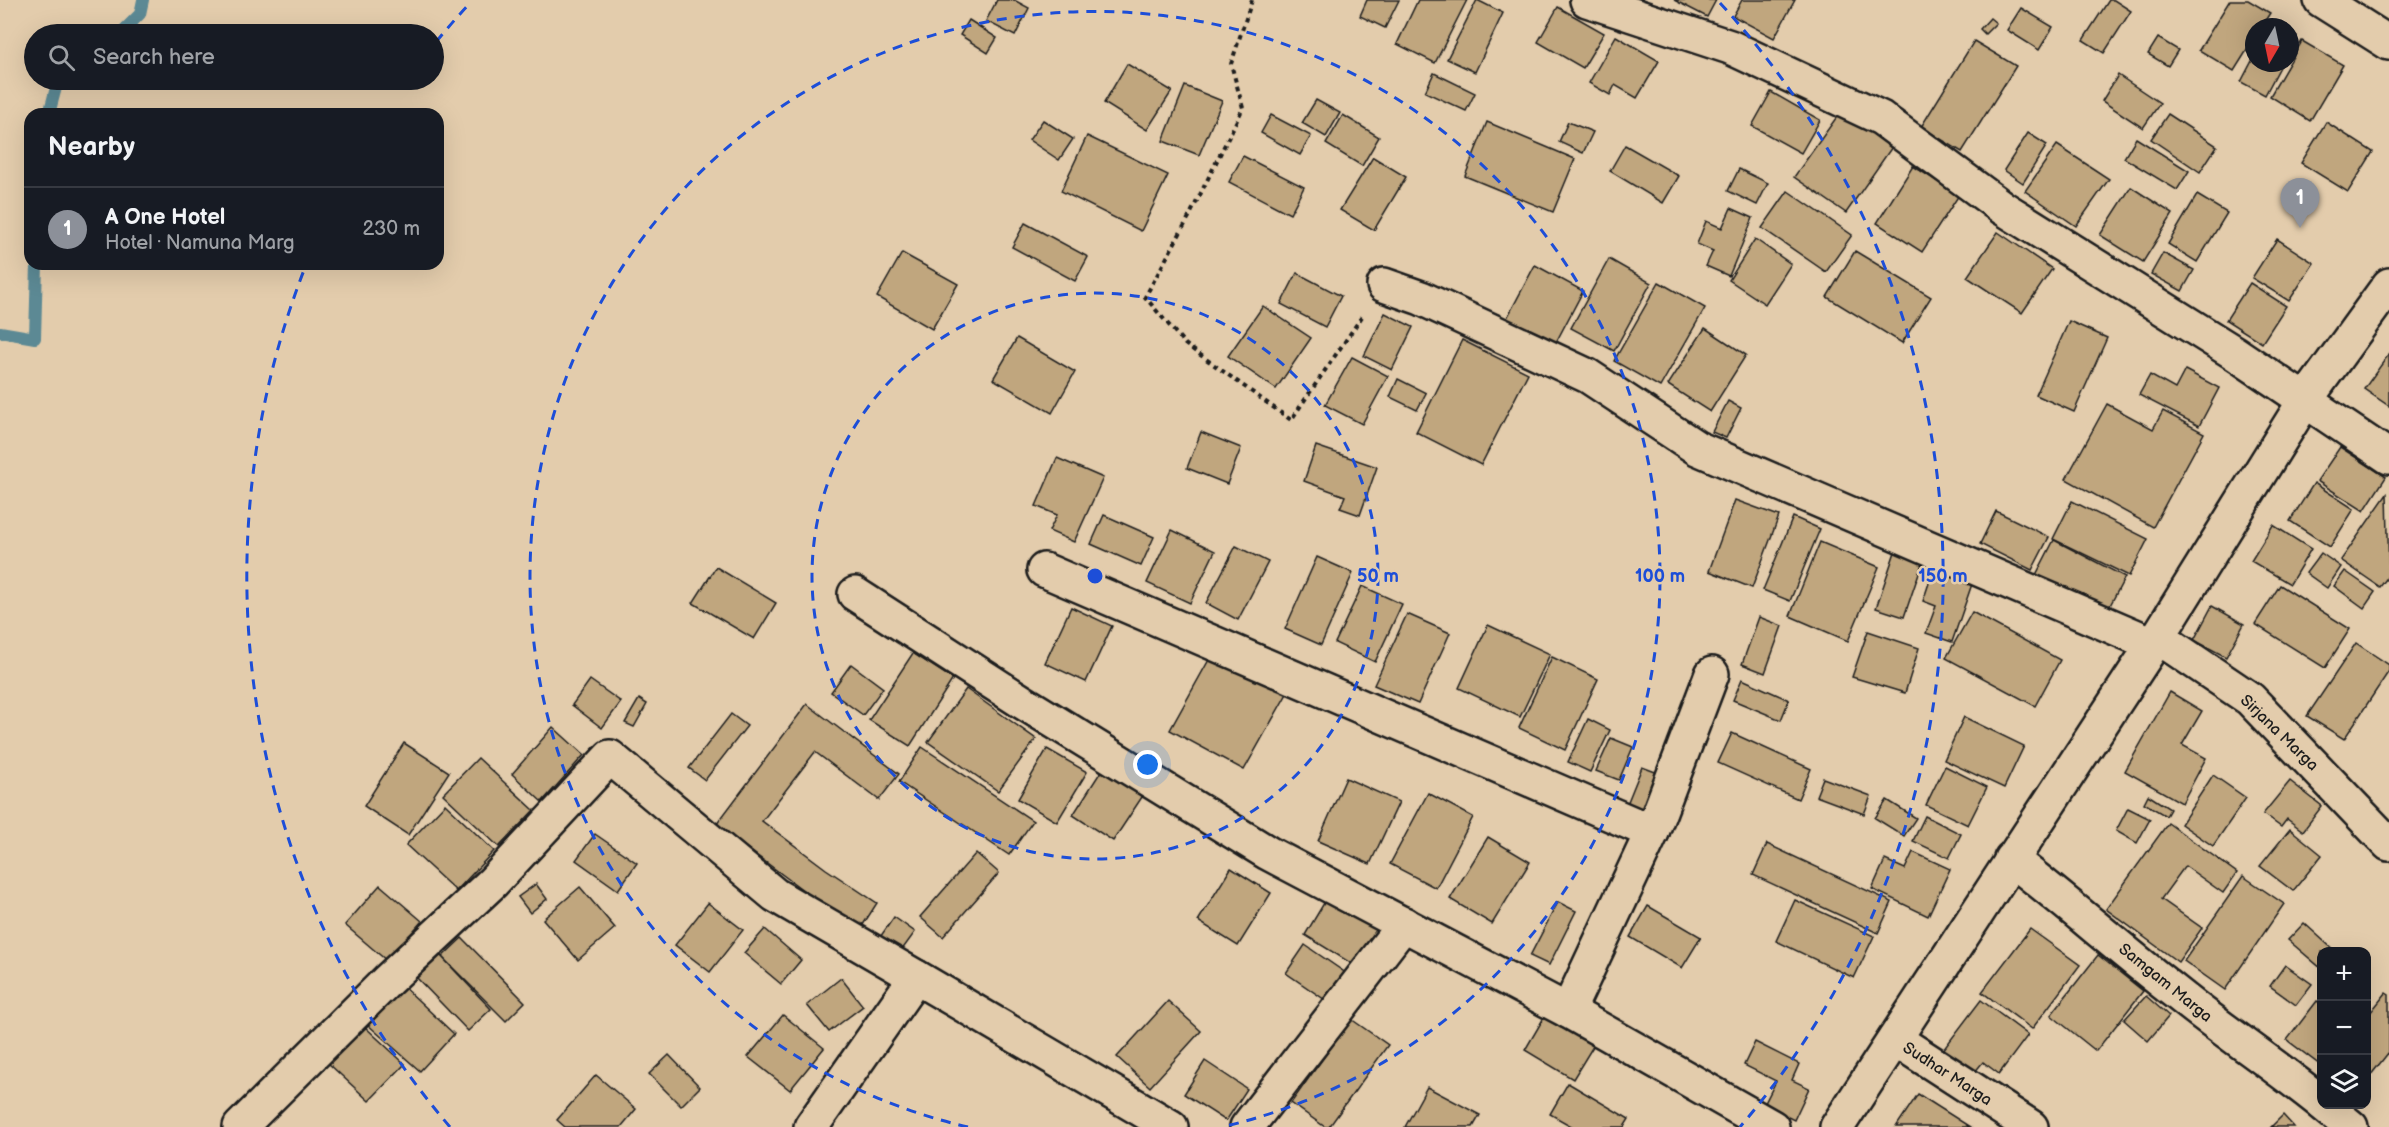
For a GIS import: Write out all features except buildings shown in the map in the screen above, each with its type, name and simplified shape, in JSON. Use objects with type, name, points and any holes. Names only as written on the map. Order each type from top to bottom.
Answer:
[{"type":"street","points":[[1587,0],[1730,47],[1881,118],[2003,208],[2233,352],[2304,402],[2389,457]]},
{"type":"street","points":[[2321,0],[2389,43]]},
{"type":"street","name":"Sirjana Marga","points":[[1384,285],[1421,298],[1588,376],[1697,448],[2156,641],[2250,699],[2389,844]]},
{"type":"street","points":[[1837,1127],[2156,641],[2304,402],[2389,285]]},
{"type":"street","points":[[1044,570],[1652,832]]},
{"type":"street","points":[[855,594],[1021,701],[1268,852],[1568,1011],[1772,1127]]},
{"type":"street","points":[[1568,1011],[1652,832],[1712,674]]},
{"type":"street","points":[[240,1127],[388,980],[493,882],[610,757],[774,895],[1171,1127]]},
{"type":"street","name":"Samgam Marga","points":[[2011,859],[2100,928],[2179,996],[2271,1061],[2317,1100]]},
{"type":"street","points":[[1247,1127],[1282,1085],[1404,924]]},
{"type":"street","points":[[811,1127],[916,977]]},
{"type":"street","name":"Sudhar Marga","points":[[1895,1039],[2031,1127]]},
{"type":"street","name":"Samgam Marga","points":[[2328,1109],[2350,1127]]},
{"type":"path","points":[[1252,0],[1232,64],[1243,108],[1189,217],[1144,297],[1185,344],[1291,420],[1384,285]]},
{"type":"waterway","points":[[130,24],[140,14],[143,0]]},
{"type":"waterway","points":[[51,108],[55,90]]},
{"type":"waterway","points":[[0,332],[35,338],[37,270]]},
{"type":"place","name":"A One Hotel","points":[[2300,228]]}]
